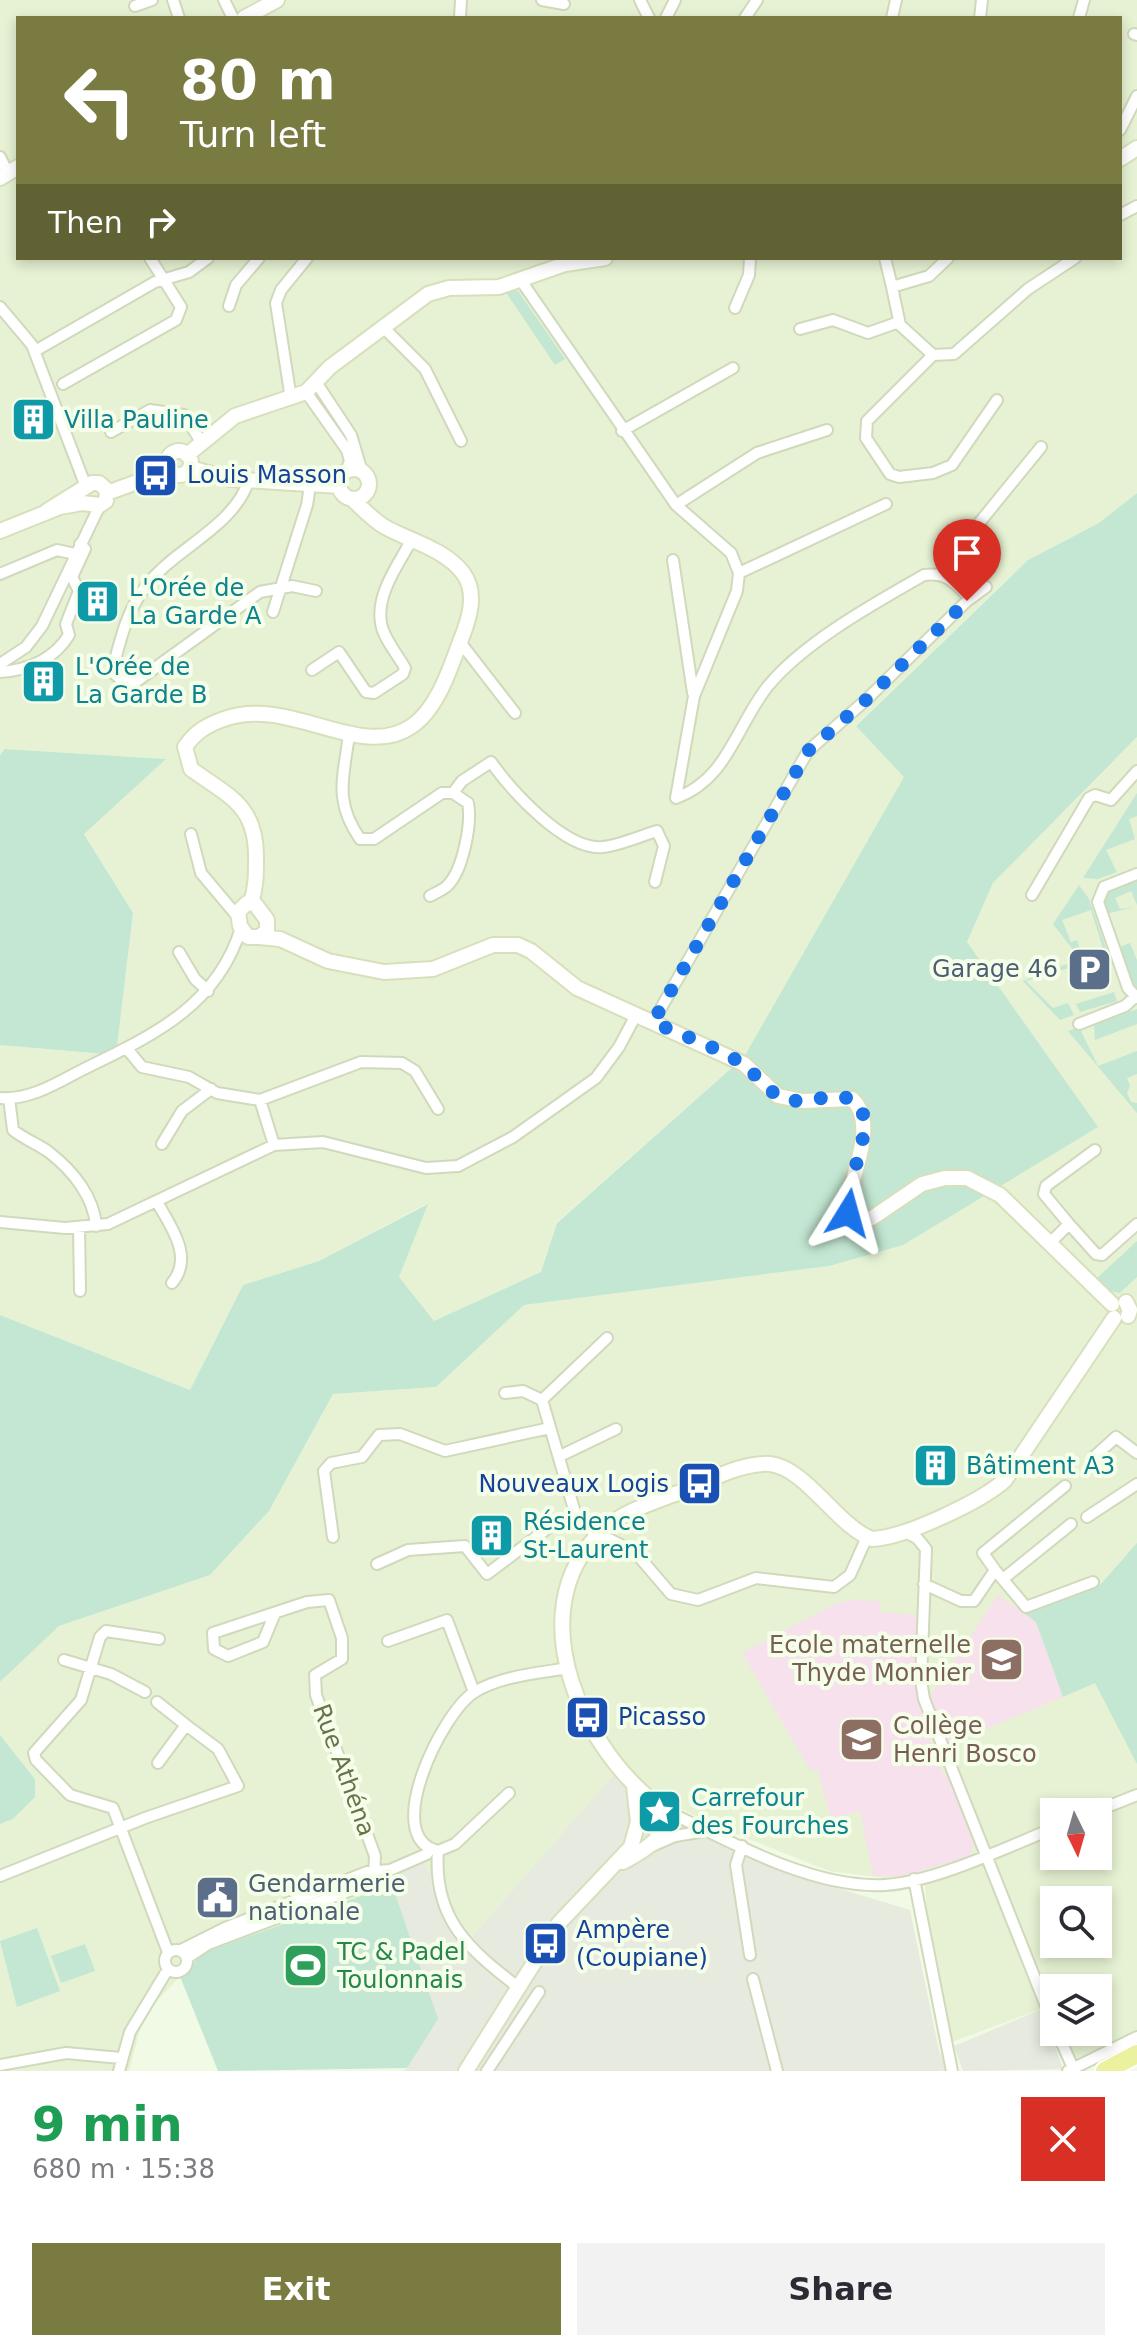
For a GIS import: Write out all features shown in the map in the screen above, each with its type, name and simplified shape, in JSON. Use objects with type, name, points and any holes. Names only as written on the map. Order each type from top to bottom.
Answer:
[{"type":"highway","points":[[1105,2071],[1137,2054]]},
{"type":"highway","points":[[1121,2071],[1137,2062]]},
{"type":"street","points":[[135,6],[152,0]]},
{"type":"street","points":[[248,16],[280,0]]},
{"type":"street","points":[[259,16],[280,0]]},
{"type":"street","points":[[542,0],[564,4]]},
{"type":"street","points":[[1122,126],[1137,96]]},
{"type":"street","points":[[0,157],[9,173]]},
{"type":"street","points":[[63,384],[176,320],[181,307],[151,260]]},
{"type":"street","points":[[35,351],[162,280],[189,272],[205,260]]},
{"type":"street","points":[[229,306],[236,285],[257,260]]},
{"type":"street","points":[[291,399],[276,303],[281,290],[305,260]]},
{"type":"street","points":[[188,461],[200,440],[235,416],[291,399],[311,387],[428,294],[449,288],[499,287],[522,282],[565,264],[592,260]]},
{"type":"street","points":[[735,308],[749,275],[750,260]]},
{"type":"street","points":[[885,260],[899,322],[933,355]]},
{"type":"street","points":[[892,287],[929,276],[946,260]]},
{"type":"street","points":[[997,400],[948,467],[905,476],[890,474],[868,443],[866,425],[933,355],[954,354],[1028,289],[1072,260]]},
{"type":"street","points":[[522,282],[676,505],[731,553],[739,573],[737,591],[694,696],[676,798],[719,770],[768,686],[823,638],[924,575],[938,573],[949,577],[970,598]]},
{"type":"street","points":[[0,307],[35,351],[95,494],[93,521],[42,626],[26,647],[0,664]]},
{"type":"street","points":[[800,329],[833,320],[868,333],[899,322]]},
{"type":"street","points":[[384,328],[425,369],[461,441]]},
{"type":"street","points":[[622,431],[733,368]]},
{"type":"street","points":[[311,387],[351,435],[362,472],[368,480],[367,492],[374,509],[392,531]]},
{"type":"street","points":[[96,1226],[91,1204],[73,1174],[49,1152],[13,1130],[5,1098],[49,1089],[91,1065],[128,1050],[188,1012],[208,991],[232,955],[249,920],[256,879],[254,823],[239,803],[191,769],[185,747],[207,725],[253,712],[288,716],[349,735],[381,737],[412,726],[433,703],[460,642],[472,600],[465,575],[451,559],[381,525],[343,494],[342,479],[350,461],[347,450],[311,387]]},
{"type":"street","points":[[111,432],[150,410],[184,415],[200,440]]},
{"type":"street","points":[[676,505],[757,453],[827,430]]},
{"type":"street","points":[[653,1022],[808,751],[867,699],[970,598],[985,588],[961,566],[958,549],[1041,447]]},
{"type":"street","points":[[0,531],[169,467],[176,452],[188,461],[230,479],[310,486],[362,472]]},
{"type":"street","points":[[230,479],[236,503]]},
{"type":"street","points":[[249,480],[232,512],[147,584],[127,616],[112,672],[123,681],[137,681],[260,592],[292,586],[316,591]]},
{"type":"street","points":[[273,612],[307,505],[310,486]]},
{"type":"street","points":[[352,499],[367,492]]},
{"type":"street","points":[[739,573],[886,504]]},
{"type":"street","points":[[312,670],[339,652],[366,692],[374,693],[403,674],[405,668],[381,626],[381,610],[384,593],[411,541]]},
{"type":"street","points":[[0,574],[57,550],[85,549],[72,577],[79,591],[66,624],[69,635],[58,652],[21,671],[0,672]]},
{"type":"street","points":[[673,560],[694,696]]},
{"type":"street","points":[[460,642],[515,713]]},
{"type":"street","points":[[349,735],[340,801],[346,818],[360,839],[374,839],[442,793],[453,793],[468,803],[470,815],[453,876],[449,885],[430,896]]},
{"type":"street","points":[[453,793],[462,781],[491,762],[517,797],[537,816],[587,845],[600,847],[657,831],[664,846],[655,882]]},
{"type":"street","points":[[1032,895],[1089,798],[1095,795],[1113,798],[1137,771]]},
{"type":"street","points":[[191,834],[201,873],[226,901],[280,939],[328,961],[384,972],[433,969],[493,945],[518,945],[531,951],[577,988],[744,1064],[778,1096],[803,1101],[842,1097],[852,1099],[861,1107],[864,1123],[847,1208],[855,1220],[872,1218],[922,1184],[945,1178],[967,1178],[1000,1195],[1049,1244],[1126,1309],[1005,1480],[972,1503],[882,1538],[867,1537],[787,1471],[761,1464],[725,1474],[641,1507],[599,1533],[575,1567],[564,1602],[561,1630],[569,1668],[594,1733],[609,1758],[634,1786],[665,1810],[707,1831],[812,1875],[861,1885],[914,1879],[1040,1833]]},
{"type":"street","points":[[1079,1024],[1125,1006],[1136,998],[1128,988],[1098,898],[1104,887],[1137,874]]},
{"type":"street","points":[[249,920],[268,925],[280,939]]},
{"type":"street","points":[[179,952],[195,979],[208,991]]},
{"type":"street","points":[[0,1222],[96,1226],[157,1202],[274,1145],[323,1142],[426,1168],[458,1166],[513,1137],[596,1078],[619,1047],[636,1015]]},
{"type":"street","points":[[128,1050],[142,1067],[189,1077],[235,1098],[260,1100],[361,1062],[402,1063],[415,1071],[438,1109]]},
{"type":"street","points":[[162,1144],[182,1111],[211,1089]]},
{"type":"street","points":[[260,1100],[274,1145]]},
{"type":"street","points":[[1095,1150],[1046,1186],[1044,1194],[1096,1254],[1102,1255],[1137,1224]]},
{"type":"street","points":[[157,1202],[181,1252],[180,1273],[172,1283]]},
{"type":"street","points":[[1049,1244],[1069,1224]]},
{"type":"street","points":[[79,1227],[80,1291]]},
{"type":"street","points":[[542,1400],[607,1338]]},
{"type":"street","points":[[505,1393],[523,1391],[542,1400],[576,1516],[599,1533],[635,1552],[671,1594],[698,1600],[756,1578],[834,1587],[850,1575],[867,1537]]},
{"type":"street","points":[[333,1537],[324,1471],[331,1463],[362,1457],[379,1435],[400,1434],[445,1451],[550,1428]]},
{"type":"street","points":[[560,1456],[616,1429]]},
{"type":"street","points":[[1094,1457],[1116,1437],[1137,1453]]},
{"type":"street","points":[[1087,1517],[1137,1484]]},
{"type":"street","points":[[1065,1486],[983,1553],[1026,1607],[1093,1582]]},
{"type":"street","points":[[377,1564],[408,1550],[465,1546],[487,1574],[556,1522],[576,1516]]},
{"type":"street","points":[[927,1521],[921,1680],[924,1699],[1040,1990]]},
{"type":"street","points":[[924,1584],[961,1601],[974,1601],[999,1574],[1071,1524]]},
{"type":"street","points":[[901,1530],[917,1538],[926,1549]]},
{"type":"street","name":"Rue Athéna","points":[[275,1613],[263,1642],[228,1656],[214,1649],[213,1633],[275,1613],[329,1600],[342,1638],[342,1659],[315,1675],[316,1695],[375,1856],[375,1871]]},
{"type":"street","points":[[388,1641],[447,1620],[474,1692]]},
{"type":"street","points":[[159,1639],[106,1631],[100,1637],[81,1700],[34,1753],[36,1760],[70,1795],[108,1804],[123,1827],[168,1952],[164,1959],[168,1969]]},
{"type":"street","points":[[64,1660],[130,1682],[145,1692]]},
{"type":"street","points":[[518,1987],[475,1954],[460,1936],[438,1887],[434,1850],[418,1829],[416,1809],[422,1772],[436,1737],[474,1692],[514,1678],[569,1668]]},
{"type":"street","points":[[0,1876],[41,1857],[238,1786],[218,1749],[157,1702]]},
{"type":"street","points":[[158,1763],[186,1725]]},
{"type":"street","points":[[634,1786],[637,1833]]},
{"type":"street","points":[[168,1952],[184,1954],[225,1928],[375,1871],[408,1864],[434,1850],[455,1844],[509,1793]]},
{"type":"street","points":[[1112,1805],[1137,1795]]},
{"type":"street","points":[[619,1864],[648,1819],[665,1810]]},
{"type":"street","points":[[650,1847],[663,1830],[665,1810]]},
{"type":"street","points":[[466,2071],[518,1987],[575,1905],[619,1864],[675,1836],[707,1831]]},
{"type":"street","points":[[742,1846],[736,1865],[750,1955]]},
{"type":"street","points":[[914,1879],[950,2070]]},
{"type":"street","points":[[168,1969],[183,1970],[184,1954]]},
{"type":"street","points":[[119,2071],[136,2020],[168,1969]]},
{"type":"street","points":[[753,1979],[777,2071]]},
{"type":"street","points":[[487,2071],[539,1992]]},
{"type":"street","points":[[1062,2046],[1070,2070],[1137,2037]]},
{"type":"street","points":[[0,2065],[84,2052],[121,2058]]},
{"type":"shaded area","points":[[0,0],[1137,0],[1137,493],[1099,523],[1028,560],[856,725],[904,777],[744,1057],[557,1222],[541,1272],[434,1321],[398,1277],[426,1204],[319,1261],[243,1285],[190,1390],[0,1315],[0,1045],[116,1055],[133,913],[84,833],[166,759],[6,749],[0,755]]},
{"type":"shaded area","points":[[505,291],[518,291],[565,359],[555,365]]},
{"type":"shaded area","points":[[1137,493],[1137,737],[993,883],[967,942],[1098,1127],[903,1245],[829,1266],[524,1305],[436,1387],[333,1394],[269,1511],[210,1575],[59,1626],[0,1682],[0,1315],[190,1390],[243,1285],[319,1261],[428,1204],[399,1277],[434,1321],[541,1272],[557,1223],[744,1057],[904,777],[856,726],[1028,560],[1099,523]]},
{"type":"shaded area","points":[[1137,737],[1137,2030],[1112,2043],[1112,1974],[1040,1974],[1040,2009],[952,2042],[927,1915],[925,1883],[829,1871],[711,1824],[614,1774],[470,1939],[424,1863],[391,1876],[392,1885],[202,1953],[154,2004],[140,2029],[129,2071],[0,2071],[0,1824],[13,1819],[35,1796],[35,1779],[0,1735],[0,1682],[59,1626],[210,1575],[269,1511],[333,1394],[436,1387],[524,1305],[829,1266],[1097,1128],[967,942],[993,883]]},
{"type":"shaded area","points":[[5,749],[166,759],[84,834],[133,913],[116,1055],[0,1045],[0,755]]},
{"type":"shaded area","points":[[1137,793],[1137,816],[1129,819],[1135,839],[1106,850],[1117,872],[1098,879],[1083,878]]},
{"type":"shaded area","points":[[1137,879],[1137,905],[1131,891],[1115,898],[1120,909],[1134,907],[1106,914],[1104,906],[1108,892]]},
{"type":"shaded area","points":[[1079,885],[1089,899],[1108,954],[1105,955],[1091,910],[1062,920],[1071,942],[1077,940],[1085,963],[1026,981],[1053,1008],[1068,1003],[1074,1015],[1060,1020],[1023,981],[1080,959],[1053,924]]},
{"type":"shaded area","points":[[1130,943],[1137,960],[1137,990],[1117,948]]},
{"type":"shaded area","points":[[1114,992],[1117,1001],[1080,1012],[1076,1004]]},
{"type":"shaded area","points":[[1137,1009],[1137,1024],[1095,1040],[1094,1025]]},
{"type":"shaded area","points":[[1079,1027],[1098,1066],[1137,1051],[1137,1074],[1127,1078],[1130,1086],[1127,1093],[1131,1102],[1137,1103],[1137,1113],[1068,1031]]},
{"type":"shaded area","points":[[1137,1241],[1137,1277],[1120,1293],[1109,1291],[1097,1278]]},
{"type":"shaded area","points":[[1137,1543],[1137,1764],[1095,1683],[1063,1697],[1036,1622],[1024,1613],[1101,1584]]},
{"type":"shaded area","name":"Ecole maternelle Thyde Monnier","points":[[998,1595],[1036,1622],[1063,1697],[947,1745],[930,1696]]},
{"type":"shaded area","name":"Collège Henri Bosco","points":[[880,1601],[880,1612],[918,1615],[916,1685],[933,1751],[938,1751],[942,1774],[946,1773],[975,1840],[970,1856],[903,1876],[873,1876],[860,1811],[831,1818],[818,1771],[810,1770],[742,1653],[837,1603]]},
{"type":"shaded area","points":[[0,1735],[35,1779],[35,1797],[13,1819],[0,1824]]},
{"type":"shaded area","points":[[614,1774],[647,1805],[704,1835],[824,1884],[910,1910],[939,2051],[948,2071],[402,2071],[408,2068],[391,1876],[424,1863],[470,1939]]},
{"type":"shaded area","name":"TC & Padel Toulonnais","points":[[392,1885],[438,2019],[407,2068],[218,2071],[181,1979],[202,1953]]},
{"type":"shaded area","points":[[37,1928],[60,1991],[17,2007],[0,1941]]},
{"type":"shaded area","points":[[85,1944],[95,1971],[61,1983],[51,1956]]},
{"type":"shaded area","points":[[1040,2010],[1040,2046],[1055,2046],[1063,2069],[963,2071],[954,2046]]},
{"type":"shaded area","points":[[1065,2046],[1106,2046],[1075,2062]]},
{"type":"place","name":"Villa Pauline","points":[[33,420]]},
{"type":"place","name":"Louis Masson","points":[[156,475]]},
{"type":"place","name":"L'Orée de La Garde A","points":[[98,602]]},
{"type":"place","name":"L'Orée de La Garde B","points":[[44,681]]},
{"type":"place","name":"Garage 46","points":[[1089,969]]},
{"type":"place","name":"Bâtiment A3","points":[[935,1466]]},
{"type":"place","name":"Nouveaux Logis","points":[[700,1484]]},
{"type":"place","name":"Résidence St-Laurent","points":[[492,1536]]},
{"type":"place","name":"Ecole maternelle Thyde Monnier","points":[[1002,1659]]},
{"type":"place","name":"Picasso","points":[[587,1717]]},
{"type":"place","name":"Collège Henri Bosco","points":[[862,1740]]},
{"type":"place","name":"Carrefour des Fourches","points":[[660,1812]]},
{"type":"place","name":"Gendarmerie nationale","points":[[217,1898]]},
{"type":"place","name":"Ampère (Coupiane)","points":[[545,1944]]},
{"type":"place","name":"TC & Padel Toulonnais","points":[[306,1966]]},
{"type":"route","points":[[848,1213],[847,1202],[864,1123],[861,1107],[852,1099],[842,1097],[803,1101],[778,1096],[744,1064],[653,1022],[808,751],[867,699],[967,601]]}]
